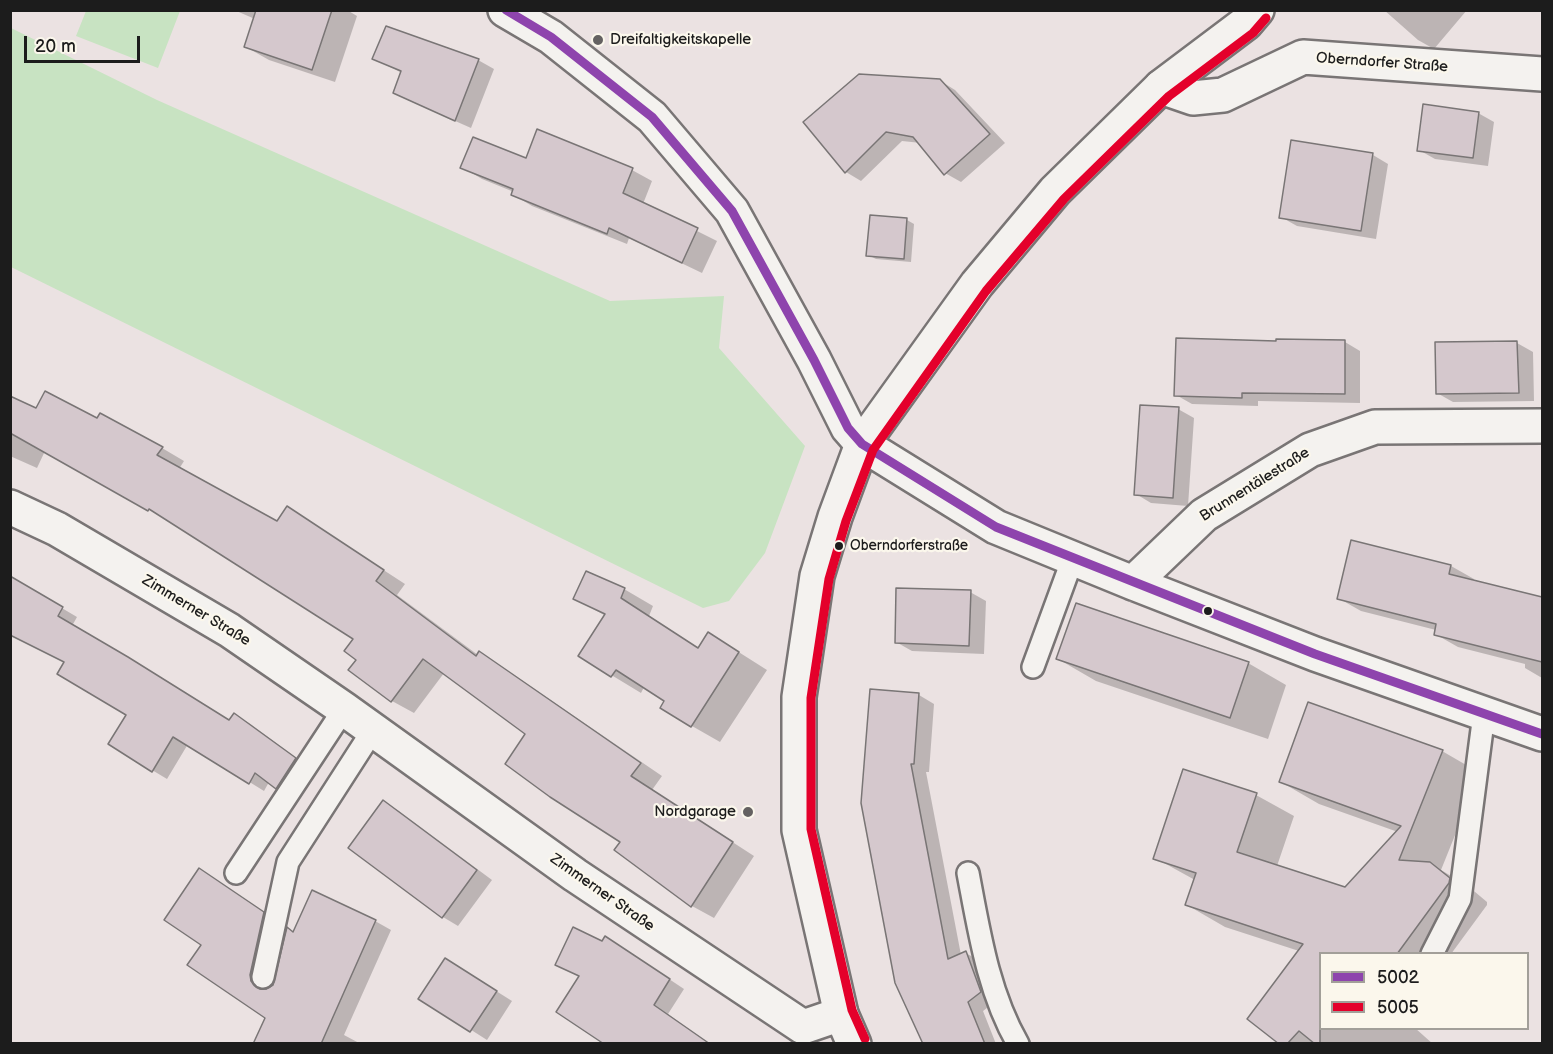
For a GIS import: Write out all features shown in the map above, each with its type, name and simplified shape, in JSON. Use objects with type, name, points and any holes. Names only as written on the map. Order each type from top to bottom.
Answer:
[{"type":"street","points":[[505,10],[551,37],[652,117],[732,210],[814,360],[848,428],[862,444],[996,526],[1133,583],[1315,654],[1542,734]]},
{"type":"street","points":[[854,1044],[841,1014],[799,830],[799,697],[818,576],[862,444],[977,284],[1055,191],[1161,87],[1246,23],[1257,10]]},
{"type":"street","name":"Oberndorfer Straße","points":[[1161,87],[1193,98],[1223,95],[1303,57],[1542,74]]},
{"type":"street","name":"Brunnentälestraße","points":[[1133,583],[1204,515],[1310,450],[1375,427],[1542,426]]},
{"type":"street","name":"Zimmerner Straße","points":[[10,507],[57,529],[229,630],[344,709],[575,875],[803,1027],[841,1014]]},
{"type":"lane","points":[[1033,667],[1073,558]]},
{"type":"lane","points":[[236,873],[344,709]]},
{"type":"lane","points":[[1433,952],[1460,899],[1484,714]]},
{"type":"lane","points":[[263,977],[288,862],[373,730]]},
{"type":"lane","points":[[968,873],[983,952],[1006,1022],[1018,1044]]},
{"type":"green space","points":[[86,10],[180,11],[158,68],[76,36]]},
{"type":"green space","points":[[11,28],[157,100],[610,301],[724,296],[719,348],[805,446],[765,553],[729,601],[703,608],[11,267]]},
{"type":"building","points":[[256,10],[332,10],[312,70],[244,47]]},
{"type":"building","points":[[386,26],[479,59],[455,121],[393,93],[401,71],[372,59]]},
{"type":"building","points":[[859,74],[940,79],[990,134],[944,175],[913,137],[886,132],[845,173],[803,122]]},
{"type":"building","points":[[1423,104],[1479,112],[1473,158],[1417,151]]},
{"type":"building","points":[[537,129],[633,168],[623,193],[698,228],[682,263],[609,228],[607,234],[511,195],[513,189],[460,168],[473,137],[526,158]]},
{"type":"building","points":[[1291,140],[1373,153],[1361,231],[1279,218]]},
{"type":"building","points":[[870,215],[907,218],[904,259],[866,256]]},
{"type":"building","points":[[1176,338],[1276,341],[1276,339],[1345,340],[1345,394],[1242,393],[1242,398],[1174,396]]},
{"type":"building","points":[[1517,341],[1519,393],[1436,394],[1435,342]]},
{"type":"building","points":[[45,391],[97,418],[100,413],[163,447],[157,455],[277,521],[287,506],[384,570],[376,581],[476,656],[479,651],[641,763],[631,776],[733,842],[691,907],[614,850],[620,842],[550,797],[505,764],[525,734],[423,659],[391,702],[348,670],[356,660],[344,651],[353,639],[149,509],[148,511],[10,433],[10,396],[36,408]]},
{"type":"building","points":[[1140,405],[1179,407],[1173,498],[1134,495]]},
{"type":"building","points":[[1351,540],[1451,565],[1449,574],[1542,597],[1542,662],[1434,635],[1436,624],[1337,599]]},
{"type":"building","points":[[586,571],[625,588],[621,598],[698,648],[708,632],[739,652],[691,727],[660,708],[664,701],[616,670],[611,677],[578,656],[605,614],[573,599]]},
{"type":"building","points":[[10,576],[63,607],[58,616],[229,720],[234,713],[296,758],[276,789],[255,773],[249,784],[173,737],[152,772],[108,744],[126,715],[57,674],[64,662],[10,635]]},
{"type":"building","points":[[896,588],[971,590],[969,646],[895,643]]},
{"type":"building","points":[[1076,603],[1249,662],[1230,718],[1056,659]]},
{"type":"building","points":[[870,689],[919,693],[914,764],[911,764],[948,959],[966,951],[981,992],[968,1002],[985,1044],[923,1044],[895,983],[861,803]]},
{"type":"building","points":[[1308,702],[1443,750],[1399,860],[1430,862],[1450,878],[1449,883],[1398,952],[1319,952],[1320,1044],[1315,1044],[1299,1031],[1287,1044],[1279,1044],[1247,1019],[1303,944],[1185,905],[1196,873],[1153,859],[1183,769],[1257,793],[1237,852],[1345,887],[1401,826],[1279,782]]},
{"type":"building","points":[[383,800],[477,870],[442,918],[348,848]]},
{"type":"building","points":[[199,868],[264,912],[250,975],[251,981],[260,989],[273,985],[287,927],[293,932],[312,890],[376,920],[321,1044],[253,1044],[265,1018],[187,965],[201,945],[164,920]]},
{"type":"building","points":[[573,927],[602,941],[605,936],[670,979],[654,1005],[710,1044],[604,1044],[556,1012],[579,976],[555,965]]},
{"type":"building","points":[[445,958],[497,991],[470,1032],[418,999]]},
{"type":"transit line","name":"5002","points":[[506,10],[551,37],[652,117],[732,211],[814,360],[848,428],[862,444],[996,527],[1315,654],[1542,734]]},
{"type":"transit line","name":"5005","points":[[865,1039],[852,1010],[811,829],[811,698],[829,579],[846,521],[873,450],[986,291],[1064,199],[1169,96],[1253,33],[1266,18]]},
{"type":"place","name":"Dreifaltigkeitskapelle","points":[[598,40]]},
{"type":"place","name":"Oberndorferstraße","points":[[839,546]]},
{"type":"place","name":"Nordgarage","points":[[748,812]]}]
